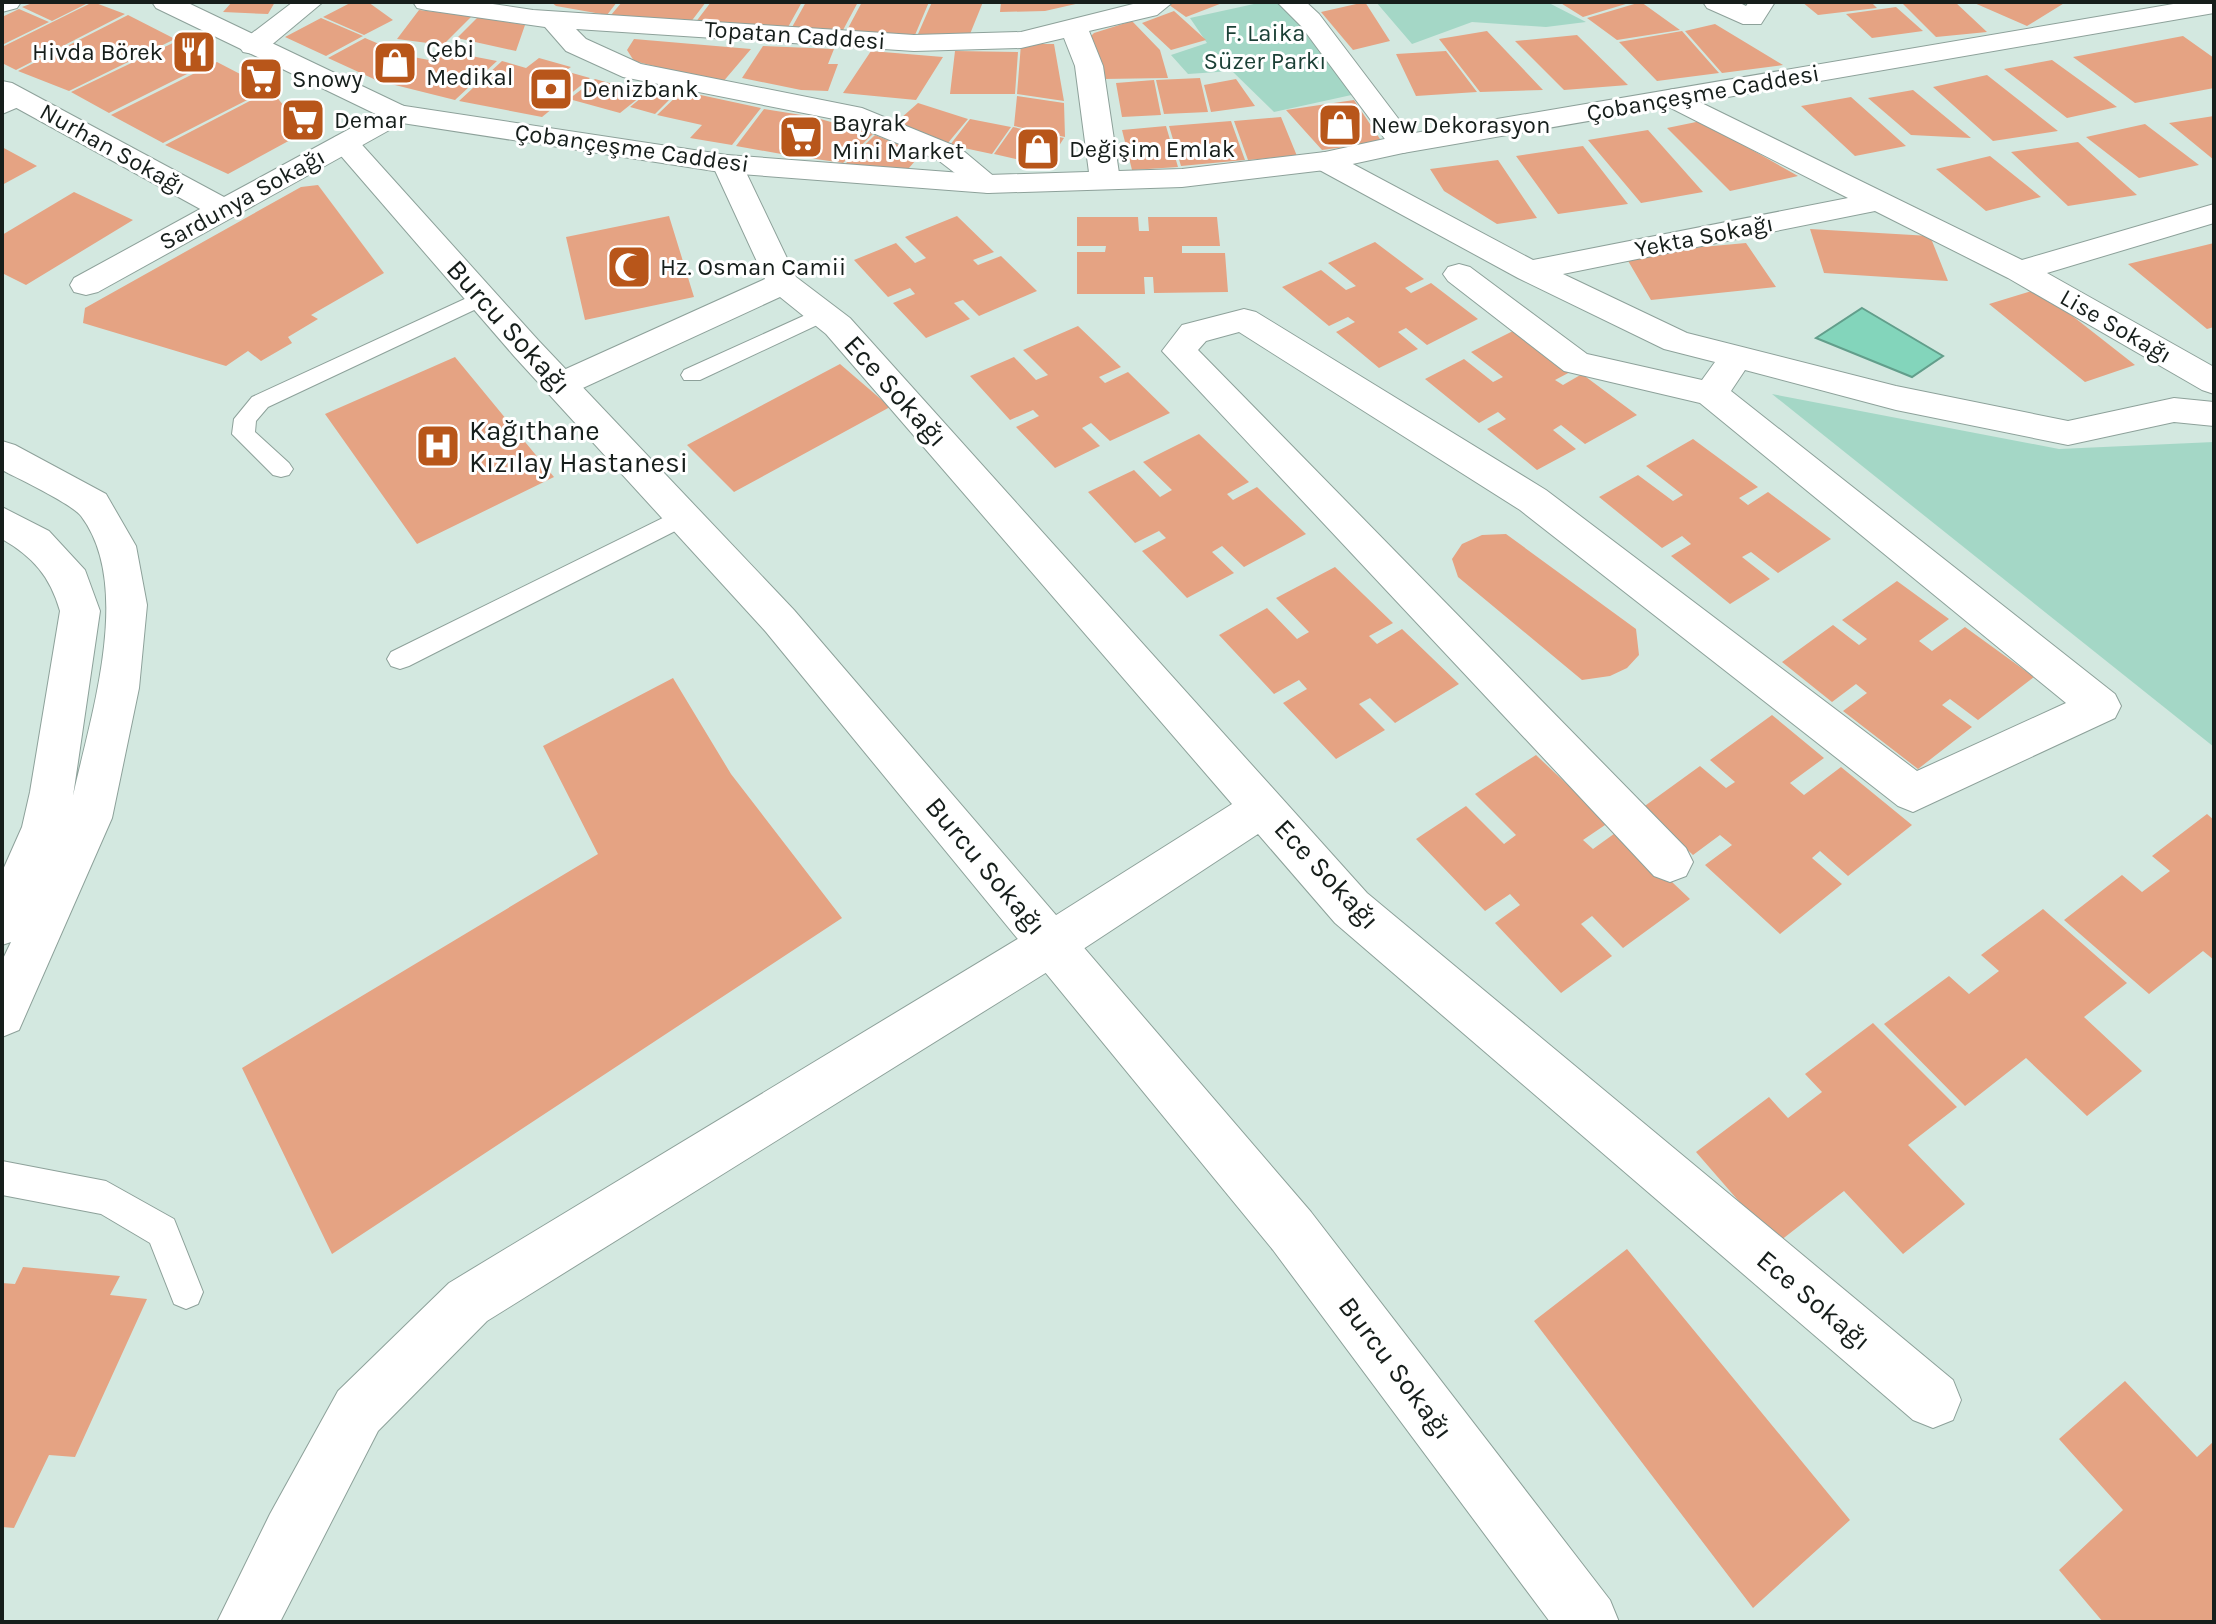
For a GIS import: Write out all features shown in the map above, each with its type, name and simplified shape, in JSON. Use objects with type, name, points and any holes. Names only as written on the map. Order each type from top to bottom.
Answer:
[{"type":"street","points":[[2,4],[8,2]]},
{"type":"street","name":"Çobançeşme Caddesi","points":[[165,2],[398,114],[727,164],[988,184],[1182,178],[1325,161],[1403,144],[2214,5]]},
{"type":"street","points":[[253,46],[310,2]]},
{"type":"street","name":"Topatan Caddesi","points":[[426,2],[914,43],[1021,40],[1148,9],[1160,2]]},
{"type":"street","points":[[1290,2],[1310,20],[1403,144]]},
{"type":"street","points":[[1716,2],[1757,10]]},
{"type":"street","name":"Çobançeşme Caddesi","points":[[2072,30],[2117,2]]},
{"type":"street","points":[[540,13],[576,45],[633,71],[852,114],[949,154],[988,184]]},
{"type":"street","points":[[1074,27],[1089,66],[1105,180]]},
{"type":"street","name":"Lise Sokağı","points":[[1673,98],[2019,271],[2214,382]]},
{"type":"street","name":"Nurhan Sokağı","points":[[9,99],[224,209]]},
{"type":"street","name":"Sardunya Sokağı","points":[[86,285],[398,114]]},
{"type":"street","name":"Burcu Sokağı","points":[[345,143],[560,385],[780,621],[1292,1231],[1588,1622]]},
{"type":"street","points":[[1325,161],[1529,271],[1676,341],[1896,398],[2068,433],[2174,410],[2214,414]]},
{"type":"street","name":"Ece Sokağı","points":[[727,164],[783,283],[838,326],[1351,908],[1933,1400]]},
{"type":"street","name":"Yekta Sokağı","points":[[1529,271],[1879,201]]},
{"type":"street","points":[[2019,271],[2214,213]]},
{"type":"street","points":[[1459,274],[1576,363],[1711,394],[2100,706],[1913,793],[1533,500],[1244,320],[1194,333],[1179,351],[1670,862]]},
{"type":"street","points":[[560,385],[783,283]]},
{"type":"street","points":[[1711,394],[1735,356]]},
{"type":"street","points":[[2,454],[93,504],[117,546],[127,605],[118,688],[90,818],[2,1014]]},
{"type":"street","points":[[2,521],[36,541],[71,580],[80,611],[47,815],[2,924]]},
{"type":"street","points":[[248,1622],[358,1411],[468,1302],[1051,944],[1264,807]]},
{"type":"lane","points":[[281,469],[243,434],[245,419],[260,402],[482,298]]},
{"type":"lane","points":[[692,375],[823,314]]},
{"type":"lane","points":[[400,659],[683,517]]},
{"type":"lane","points":[[2,1178],[106,1198],[162,1231],[186,1292]]},
{"type":"green space","name":"F. Laika Süzer Parkı","points":[[1263,2],[1282,2],[1356,94],[1274,112],[1232,71],[1188,74],[1171,55],[1207,43],[1190,18]]},
{"type":"green space","points":[[1376,2],[1547,2],[1586,22],[1546,27],[1472,22],[1412,44]]},
{"type":"green space","points":[[1772,394],[2059,449],[2214,442],[2214,747]]},
{"type":"shaded area","points":[[1862,308],[1943,356],[1912,377],[1816,338]]},
{"type":"building","points":[[35,2],[90,2],[52,21],[22,7]]},
{"type":"building","points":[[93,2],[125,14],[16,70],[2,63],[2,47]]},
{"type":"building","points":[[232,2],[275,2],[268,14],[223,12]]},
{"type":"building","points":[[352,2],[368,2],[393,20],[364,35],[323,17]]},
{"type":"building","points":[[551,2],[617,2],[607,15],[556,6]]},
{"type":"building","points":[[622,2],[706,2],[690,23],[611,15]]},
{"type":"building","points":[[711,2],[802,2],[787,29],[695,23]]},
{"type":"building","points":[[806,2],[858,2],[842,32],[791,29]]},
{"type":"building","points":[[862,2],[929,2],[915,35],[846,32]]},
{"type":"building","points":[[932,2],[983,2],[970,34],[918,34]]},
{"type":"building","points":[[1001,2],[1080,3],[1045,11],[1000,12]]},
{"type":"building","points":[[1165,2],[1225,2],[1186,17]]},
{"type":"building","points":[[1365,2],[1390,41],[1353,50],[1321,12]]},
{"type":"building","points":[[1559,2],[1629,2],[1629,3],[1583,17]]},
{"type":"building","points":[[1641,2],[1680,30],[1617,40],[1587,18]]},
{"type":"building","points":[[1802,2],[1871,2],[1877,8],[1818,15]]},
{"type":"building","points":[[1901,2],[1955,2],[1987,32],[1936,37]]},
{"type":"building","points":[[1972,2],[2066,2],[2027,26]]},
{"type":"building","points":[[1896,7],[1923,31],[1872,38],[1846,14]]},
{"type":"building","points":[[19,9],[49,22],[2,45],[2,17]]},
{"type":"building","points":[[419,10],[472,16],[443,45],[397,39]]},
{"type":"building","points":[[1174,11],[1206,40],[1171,50],[1142,23]]},
{"type":"building","points":[[128,15],[175,39],[69,91],[18,71]]},
{"type":"building","points":[[478,17],[525,25],[516,51],[457,38]]},
{"type":"building","points":[[321,18],[363,36],[326,56],[285,37]]},
{"type":"building","points":[[1132,21],[1160,50],[1168,78],[1103,79],[1086,41],[1094,33]]},
{"type":"building","points":[[1715,24],[1783,65],[1722,73],[1685,31]]},
{"type":"building","points":[[1487,31],[1543,90],[1480,92],[1439,39]]},
{"type":"building","points":[[1682,31],[1719,73],[1657,81],[1619,42]]},
{"type":"building","points":[[1577,35],[1628,85],[1564,90],[1515,41]]},
{"type":"building","points":[[2183,36],[2214,58],[2214,88],[2135,103],[2073,57]]},
{"type":"building","points":[[365,38],[405,55],[376,80],[328,58]]},
{"type":"building","points":[[634,39],[751,49],[722,83],[634,61],[627,50]]},
{"type":"building","points":[[177,41],[215,60],[109,113],[71,92]]},
{"type":"building","points":[[1021,44],[1054,44],[1064,101],[1017,94]]},
{"type":"building","points":[[763,46],[834,49],[828,64],[838,64],[828,91],[801,90],[742,78]]},
{"type":"building","points":[[440,50],[497,61],[455,100],[379,81],[408,56],[429,60]]},
{"type":"building","points":[[871,51],[943,57],[916,100],[843,93]]},
{"type":"building","points":[[955,51],[1018,52],[1015,94],[950,94]]},
{"type":"building","points":[[1446,51],[1477,92],[1416,96],[1396,54]]},
{"type":"building","points":[[539,58],[571,67],[565,71],[590,78],[542,117],[459,101],[502,61],[526,68]]},
{"type":"building","points":[[2052,60],[2117,107],[2067,118],[2004,69]]},
{"type":"building","points":[[217,62],[269,89],[163,143],[111,115]]},
{"type":"building","points":[[1987,75],[2058,131],[1993,141],[1933,87]]},
{"type":"building","points":[[1200,78],[1208,112],[1164,114],[1156,80]]},
{"type":"building","points":[[595,79],[645,93],[620,113],[569,99]]},
{"type":"building","points":[[1236,79],[1255,106],[1211,112],[1204,85]]},
{"type":"building","points":[[1154,80],[1161,115],[1122,117],[1116,83]]},
{"type":"building","points":[[271,90],[305,132],[228,174],[165,145]]},
{"type":"building","points":[[1913,90],[1971,138],[1911,135],[1868,98]]},
{"type":"building","points":[[682,91],[761,108],[732,145],[690,138],[702,125],[657,115]]},
{"type":"building","points":[[647,93],[669,100],[655,114],[630,107]]},
{"type":"building","points":[[1017,96],[1064,103],[1065,137],[1014,126]]},
{"type":"building","points":[[1851,97],[1906,146],[1855,156],[1801,106]]},
{"type":"building","points":[[1354,100],[1382,142],[1322,150],[1286,110]]},
{"type":"building","points":[[918,103],[968,119],[947,144],[892,126]]},
{"type":"building","points":[[764,109],[814,117],[787,155],[736,146]]},
{"type":"building","points":[[2214,116],[2214,160],[2169,123]]},
{"type":"building","points":[[1281,117],[1297,156],[1248,160],[1234,121]]},
{"type":"building","points":[[817,118],[873,134],[843,163],[789,155]]},
{"type":"building","points":[[970,119],[1011,127],[992,154],[950,145]]},
{"type":"building","points":[[1231,121],[1245,160],[1181,166],[1169,126]]},
{"type":"building","points":[[1701,121],[1798,176],[1730,191],[1667,128]]},
{"type":"building","points":[[2145,124],[2199,165],[2139,178],[2086,137]]},
{"type":"building","points":[[1166,126],[1178,167],[1132,170],[1122,130]]},
{"type":"building","points":[[1013,127],[1064,138],[1046,166],[994,154]]},
{"type":"building","points":[[1648,130],[1703,192],[1641,203],[1588,140]]},
{"type":"building","points":[[875,135],[921,154],[903,175],[845,164]]},
{"type":"building","points":[[2078,142],[2137,195],[2068,206],[2011,152]]},
{"type":"building","points":[[1583,146],[1628,204],[1558,214],[1516,156]]},
{"type":"building","points":[[2,147],[37,166],[2,185]]},
{"type":"building","points":[[1990,156],[2041,197],[1986,211],[1936,169]]},
{"type":"building","points":[[1498,160],[1537,218],[1497,224],[1444,191],[1430,169]]},
{"type":"building","points":[[318,185],[384,273],[311,315],[318,319],[288,337],[292,343],[261,361],[248,351],[226,366],[83,323],[85,308],[301,187]]},
{"type":"building","points":[[74,192],[133,220],[26,285],[2,273],[2,235]]},
{"type":"building","name":"Hz. Osman Camii","points":[[669,216],[694,297],[585,320],[566,237]]},
{"type":"building","points":[[957,216],[994,252],[973,260],[978,265],[1001,256],[1037,291],[979,316],[963,300],[954,303],[970,319],[926,338],[893,303],[915,294],[910,288],[888,297],[854,260],[896,243],[915,263],[926,258],[905,237]]},
{"type":"building","points":[[1077,217],[1138,217],[1139,231],[1149,231],[1148,217],[1217,217],[1220,246],[1182,246],[1182,253],[1225,253],[1228,292],[1154,293],[1153,277],[1144,277],[1145,294],[1077,294],[1077,252],[1105,252],[1106,246],[1077,246]]},
{"type":"building","points":[[1810,229],[1930,236],[1948,281],[1824,273]]},
{"type":"building","points":[[1375,242],[1424,279],[1405,288],[1411,293],[1431,283],[1478,319],[1427,345],[1406,328],[1398,332],[1418,349],[1379,368],[1336,332],[1355,322],[1348,317],[1329,326],[1282,287],[1321,270],[1346,290],[1356,286],[1328,263]]},
{"type":"building","points":[[1746,243],[1776,287],[1651,300],[1624,254]]},
{"type":"building","points":[[2214,243],[2214,327],[2207,329],[2128,264]]},
{"type":"building","points":[[2038,289],[2135,365],[2085,382],[1989,304]]},
{"type":"building","points":[[1078,326],[1121,367],[1099,377],[1105,383],[1128,372],[1170,413],[1110,441],[1091,423],[1082,428],[1100,446],[1055,468],[1016,427],[1039,416],[1033,410],[1010,420],[970,376],[1014,357],[1036,380],[1048,375],[1023,350]]},
{"type":"building","points":[[1519,328],[1574,370],[1555,380],[1563,385],[1582,374],[1637,415],[1585,444],[1561,425],[1553,430],[1576,449],[1537,470],[1487,429],[1506,419],[1498,412],[1479,423],[1425,379],[1464,359],[1493,382],[1503,377],[1471,352]]},
{"type":"building","name":"Kağıthane Kızılay Hastanesi","points":[[455,357],[554,477],[417,544],[325,414]]},
{"type":"building","points":[[840,364],[890,407],[734,492],[687,445]]},
{"type":"building","points":[[1199,434],[1249,482],[1227,494],[1233,500],[1257,487],[1306,534],[1244,567],[1222,546],[1212,552],[1234,573],[1187,598],[1142,551],[1166,538],[1159,531],[1135,543],[1088,492],[1134,470],[1160,497],[1172,490],[1143,462]]},
{"type":"building","points":[[1693,439],[1758,487],[1739,498],[1748,505],[1768,492],[1831,539],[1778,573],[1751,552],[1742,557],[1770,579],[1730,604],[1671,556],[1691,544],[1682,536],[1662,548],[1599,497],[1638,475],[1673,501],[1683,495],[1646,466]]},
{"type":"building","points":[[1506,534],[1636,629],[1639,655],[1627,668],[1610,676],[1582,680],[1458,577],[1452,559],[1462,544],[1482,535]]},
{"type":"building","points":[[1335,567],[1393,623],[1369,636],[1377,644],[1402,629],[1459,684],[1395,723],[1370,698],[1359,704],[1385,730],[1336,759],[1283,703],[1307,689],[1299,680],[1274,694],[1219,635],[1267,608],[1297,639],[1309,632],[1276,598]]},
{"type":"building","points":[[1897,581],[1949,619],[1919,641],[1932,651],[1965,627],[2034,677],[1978,720],[1950,699],[1942,705],[1972,727],[1918,769],[1843,711],[1867,693],[1856,684],[1832,702],[1782,662],[1833,625],[1859,645],[1867,639],[1842,620]]},
{"type":"building","points":[[673,678],[731,774],[842,918],[332,1254],[242,1068],[598,854],[543,746]]},
{"type":"building","points":[[1772,715],[1824,758],[1790,783],[1804,795],[1841,767],[1912,825],[1848,876],[1820,851],[1812,858],[1842,884],[1780,934],[1705,865],[1732,845],[1720,835],[1693,855],[1642,808],[1700,766],[1726,788],[1735,782],[1710,760]]},
{"type":"building","points":[[1536,755],[1608,823],[1583,840],[1593,849],[1618,831],[1690,899],[1623,948],[1592,916],[1581,924],[1612,956],[1561,993],[1495,923],[1520,905],[1510,894],[1485,911],[1416,839],[1466,806],[1504,844],[1516,835],[1475,794]]},
{"type":"building","points":[[2207,814],[2214,820],[2214,960],[2203,951],[2149,994],[2064,920],[2122,875],[2142,892],[2170,871],[2152,856]]},
{"type":"building","points":[[2043,909],[2127,983],[2084,1017],[2142,1071],[2087,1116],[2026,1058],[1965,1106],[1884,1024],[1949,976],[1969,994],[1999,971],[1981,955]]},
{"type":"building","points":[[1873,1023],[1957,1107],[1908,1145],[1965,1204],[1903,1254],[1844,1191],[1776,1244],[1696,1152],[1769,1097],[1788,1118],[1822,1092],[1805,1074]]},
{"type":"building","points":[[1627,1249],[1850,1520],[1753,1608],[1534,1321]]},
{"type":"building","points":[[23,1267],[120,1276],[110,1295],[147,1299],[75,1457],[49,1455],[14,1528],[2,1527],[2,1283],[15,1284]]},
{"type":"building","points":[[2125,1381],[2197,1457],[2214,1441],[2214,1622],[2103,1622],[2059,1570],[2123,1510],[2059,1439]]},
{"type":"place","name":"Hivda Börek","points":[[194,52]]},
{"type":"place","name":"Çebi Medikal","points":[[395,63]]},
{"type":"place","name":"Snowy","points":[[261,79]]},
{"type":"place","name":"Denizbank","points":[[551,89]]},
{"type":"place","name":"Demar","points":[[303,120]]},
{"type":"place","name":"New Dekorasyon","points":[[1340,125]]},
{"type":"place","name":"Bayrak Mini Market","points":[[801,137]]},
{"type":"place","name":"Değişim Emlak","points":[[1038,149]]},
{"type":"place","name":"Hz. Osman Camii","points":[[629,267]]},
{"type":"place","name":"Kağıthane Kızılay Hastanesi","points":[[438,446]]}]
